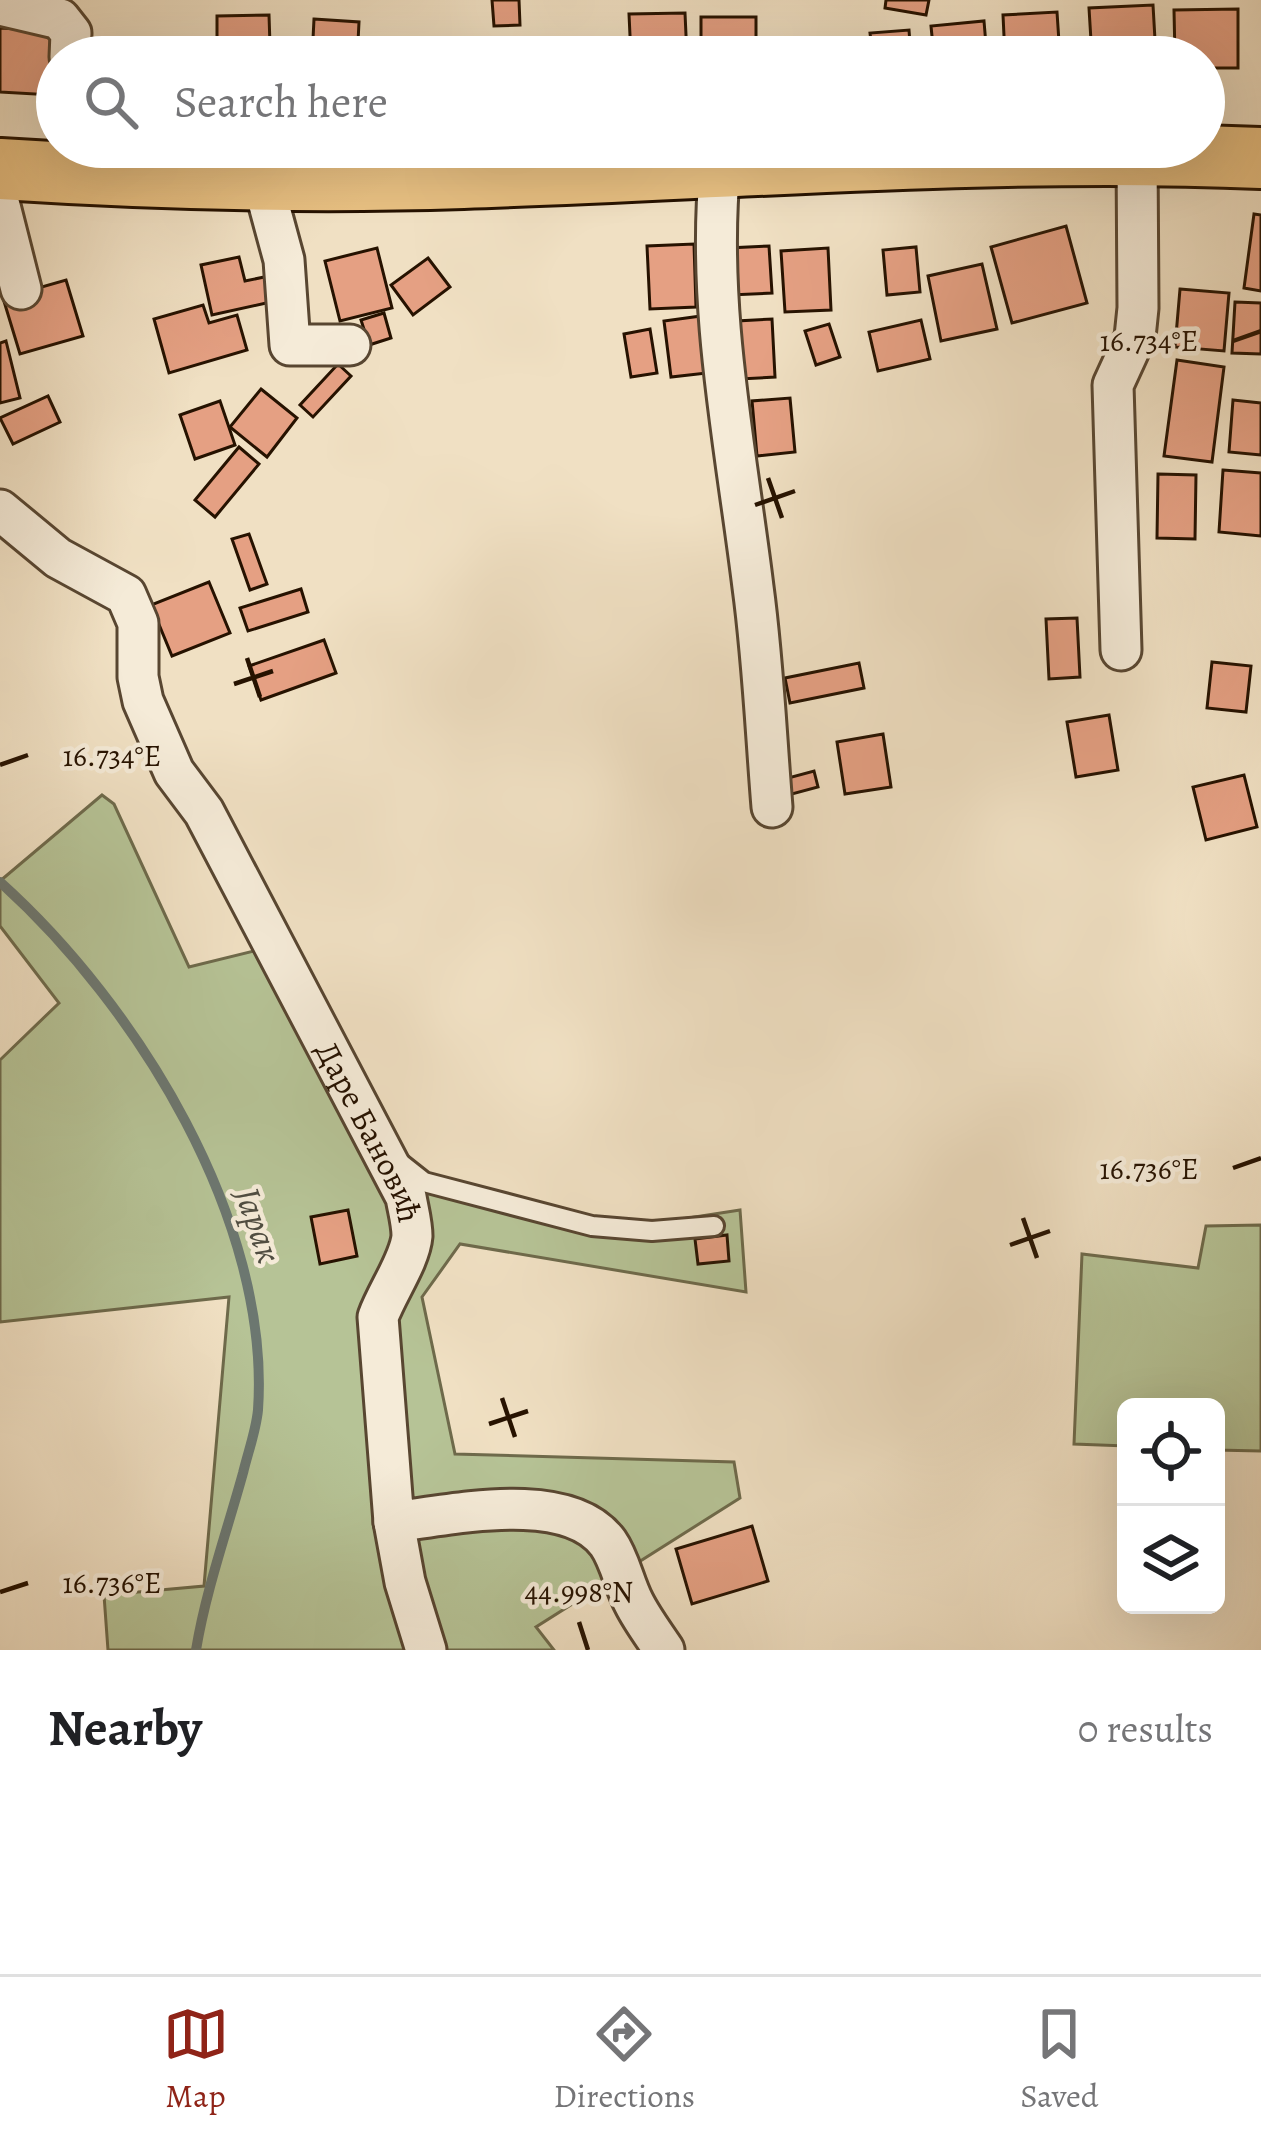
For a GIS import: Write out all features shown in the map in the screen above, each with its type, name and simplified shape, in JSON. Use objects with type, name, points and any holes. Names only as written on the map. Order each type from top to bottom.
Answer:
[{"type":"main road","points":[[1225,157],[1261,158]]},
{"type":"main road","points":[[0,169],[36,164]]},
{"type":"main road","points":[[149,168],[262,179],[460,178],[676,168]]},
{"type":"street","points":[[0,5],[60,19],[71,36]]},
{"type":"street","points":[[719,168],[715,215],[723,363],[754,591],[772,807]]},
{"type":"street","points":[[1120,650],[1113,385],[1135,337],[1137,168]]},
{"type":"street","points":[[262,179],[284,260],[290,345],[350,345]]},
{"type":"street","points":[[0,206],[21,289]]},
{"type":"street","name":"Даре Бановић","points":[[0,510],[58,558],[126,595],[138,623],[143,701],[174,772],[204,812],[406,1197],[412,1235],[406,1261],[388,1287],[378,1317],[394,1522],[405,1582],[426,1650]]},
{"type":"street","points":[[394,1522],[476,1511],[542,1509],[581,1521],[607,1542],[634,1604],[664,1650]]},
{"type":"lane","points":[[382,1149],[424,1183],[592,1226],[652,1231],[714,1226]]},
{"type":"green space","points":[[102,795],[114,804],[189,967],[270,947],[359,1114],[431,1181],[599,1222],[656,1223],[740,1210],[746,1292],[460,1244],[422,1297],[455,1454],[734,1462],[740,1498],[536,1627],[554,1650],[108,1650],[104,1595],[204,1586],[229,1297],[0,1322],[0,1060],[59,1003],[0,926],[0,881]]},
{"type":"green space","points":[[1261,1225],[1261,1451],[1225,1450],[1225,1398],[1117,1398],[1117,1446],[1074,1444],[1082,1254],[1198,1268],[1206,1226]]},
{"type":"building","points":[[492,0],[519,0],[520,25],[494,26]]},
{"type":"building","points":[[886,0],[929,0],[926,15],[885,8]]},
{"type":"building","points":[[1153,5],[1155,36],[1091,36],[1089,8]]},
{"type":"building","points":[[1238,9],[1238,68],[1225,68],[1225,36],[1175,36],[1174,10]]},
{"type":"building","points":[[1057,12],[1059,36],[1004,36],[1003,15]]},
{"type":"building","points":[[685,13],[686,36],[630,36],[629,14]]},
{"type":"building","points":[[269,15],[270,36],[217,36],[217,16]]},
{"type":"building","points":[[701,17],[756,17],[756,36],[701,36]]},
{"type":"building","points":[[314,19],[359,22],[358,36],[313,36]]},
{"type":"building","points":[[984,21],[985,36],[932,36],[931,26]]},
{"type":"building","points":[[0,28],[56,31],[56,36],[36,36],[36,94],[0,92]]},
{"type":"building","points":[[909,30],[909,36],[870,36]]},
{"type":"building","points":[[1254,214],[1261,215],[1261,291],[1244,288]]},
{"type":"building","points":[[1066,226],[1087,303],[1012,323],[991,247]]},
{"type":"building","points":[[694,244],[696,307],[650,309],[647,246]]},
{"type":"building","points":[[769,246],[772,293],[730,295],[728,248]]},
{"type":"building","points":[[916,247],[920,292],[887,295],[883,250]]},
{"type":"building","points":[[377,248],[392,308],[340,321],[325,261]]},
{"type":"building","points":[[828,248],[831,310],[785,312],[781,251]]},
{"type":"building","points":[[239,257],[245,281],[269,276],[275,301],[212,315],[201,265]]},
{"type":"building","points":[[428,258],[450,287],[413,315],[391,285]]},
{"type":"building","points":[[982,264],[997,329],[941,341],[928,276]]},
{"type":"building","points":[[66,280],[83,336],[20,354],[3,298]]},
{"type":"building","points":[[1180,289],[1229,293],[1224,351],[1175,347]]},
{"type":"building","points":[[1235,302],[1261,303],[1261,354],[1232,353]]},
{"type":"building","points":[[203,305],[209,323],[237,315],[247,350],[169,373],[154,319]]},
{"type":"building","points":[[384,313],[391,338],[369,345],[361,320]]},
{"type":"building","points":[[701,316],[707,373],[671,377],[664,321]]},
{"type":"building","points":[[772,319],[775,377],[740,379],[737,321]]},
{"type":"building","points":[[921,320],[930,359],[878,371],[869,332]]},
{"type":"building","points":[[829,324],[840,357],[816,365],[805,331]]},
{"type":"building","points":[[650,329],[657,373],[631,377],[624,334]]},
{"type":"building","points":[[6,341],[20,398],[0,403],[0,343]]},
{"type":"building","points":[[1177,360],[1224,367],[1212,462],[1164,456]]},
{"type":"building","points":[[338,364],[351,376],[313,417],[300,405]]},
{"type":"building","points":[[261,389],[297,418],[267,457],[230,427]]},
{"type":"building","points":[[48,396],[60,422],[13,444],[0,418]]},
{"type":"building","points":[[790,398],[795,452],[757,456],[752,401]]},
{"type":"building","points":[[1233,400],[1261,403],[1261,455],[1229,452]]},
{"type":"building","points":[[220,401],[235,445],[195,459],[180,415]]},
{"type":"building","points":[[239,447],[259,464],[215,517],[195,500]]},
{"type":"building","points":[[1223,470],[1261,473],[1261,536],[1219,532]]},
{"type":"building","points":[[1158,474],[1196,475],[1195,539],[1157,538]]},
{"type":"building","points":[[249,534],[267,584],[250,590],[232,539]]},
{"type":"building","points":[[209,582],[230,633],[172,656],[151,605]]},
{"type":"building","points":[[301,589],[308,612],[248,631],[240,608]]},
{"type":"building","points":[[1077,618],[1080,677],[1049,679],[1046,619]]},
{"type":"building","points":[[324,640],[336,673],[261,700],[249,666]]},
{"type":"building","points":[[1212,662],[1251,666],[1246,712],[1207,708]]},
{"type":"building","points":[[859,663],[864,688],[790,703],[785,678]]},
{"type":"building","points":[[1109,715],[1118,770],[1076,777],[1067,722]]},
{"type":"building","points":[[883,734],[891,787],[845,794],[837,742]]},
{"type":"building","points":[[814,771],[818,787],[792,794],[788,778]]},
{"type":"building","points":[[1244,775],[1257,827],[1206,840],[1193,787]]},
{"type":"building","points":[[348,1210],[357,1256],[320,1264],[311,1217]]},
{"type":"building","points":[[727,1235],[729,1261],[698,1264],[695,1239]]},
{"type":"building","points":[[752,1526],[768,1581],[692,1604],[676,1549]]},
{"type":"waterway","name":"Јарак","points":[[0,882],[51,932],[145,1053],[185,1121],[218,1192],[242,1265],[256,1338],[258,1410],[196,1650]]}]
